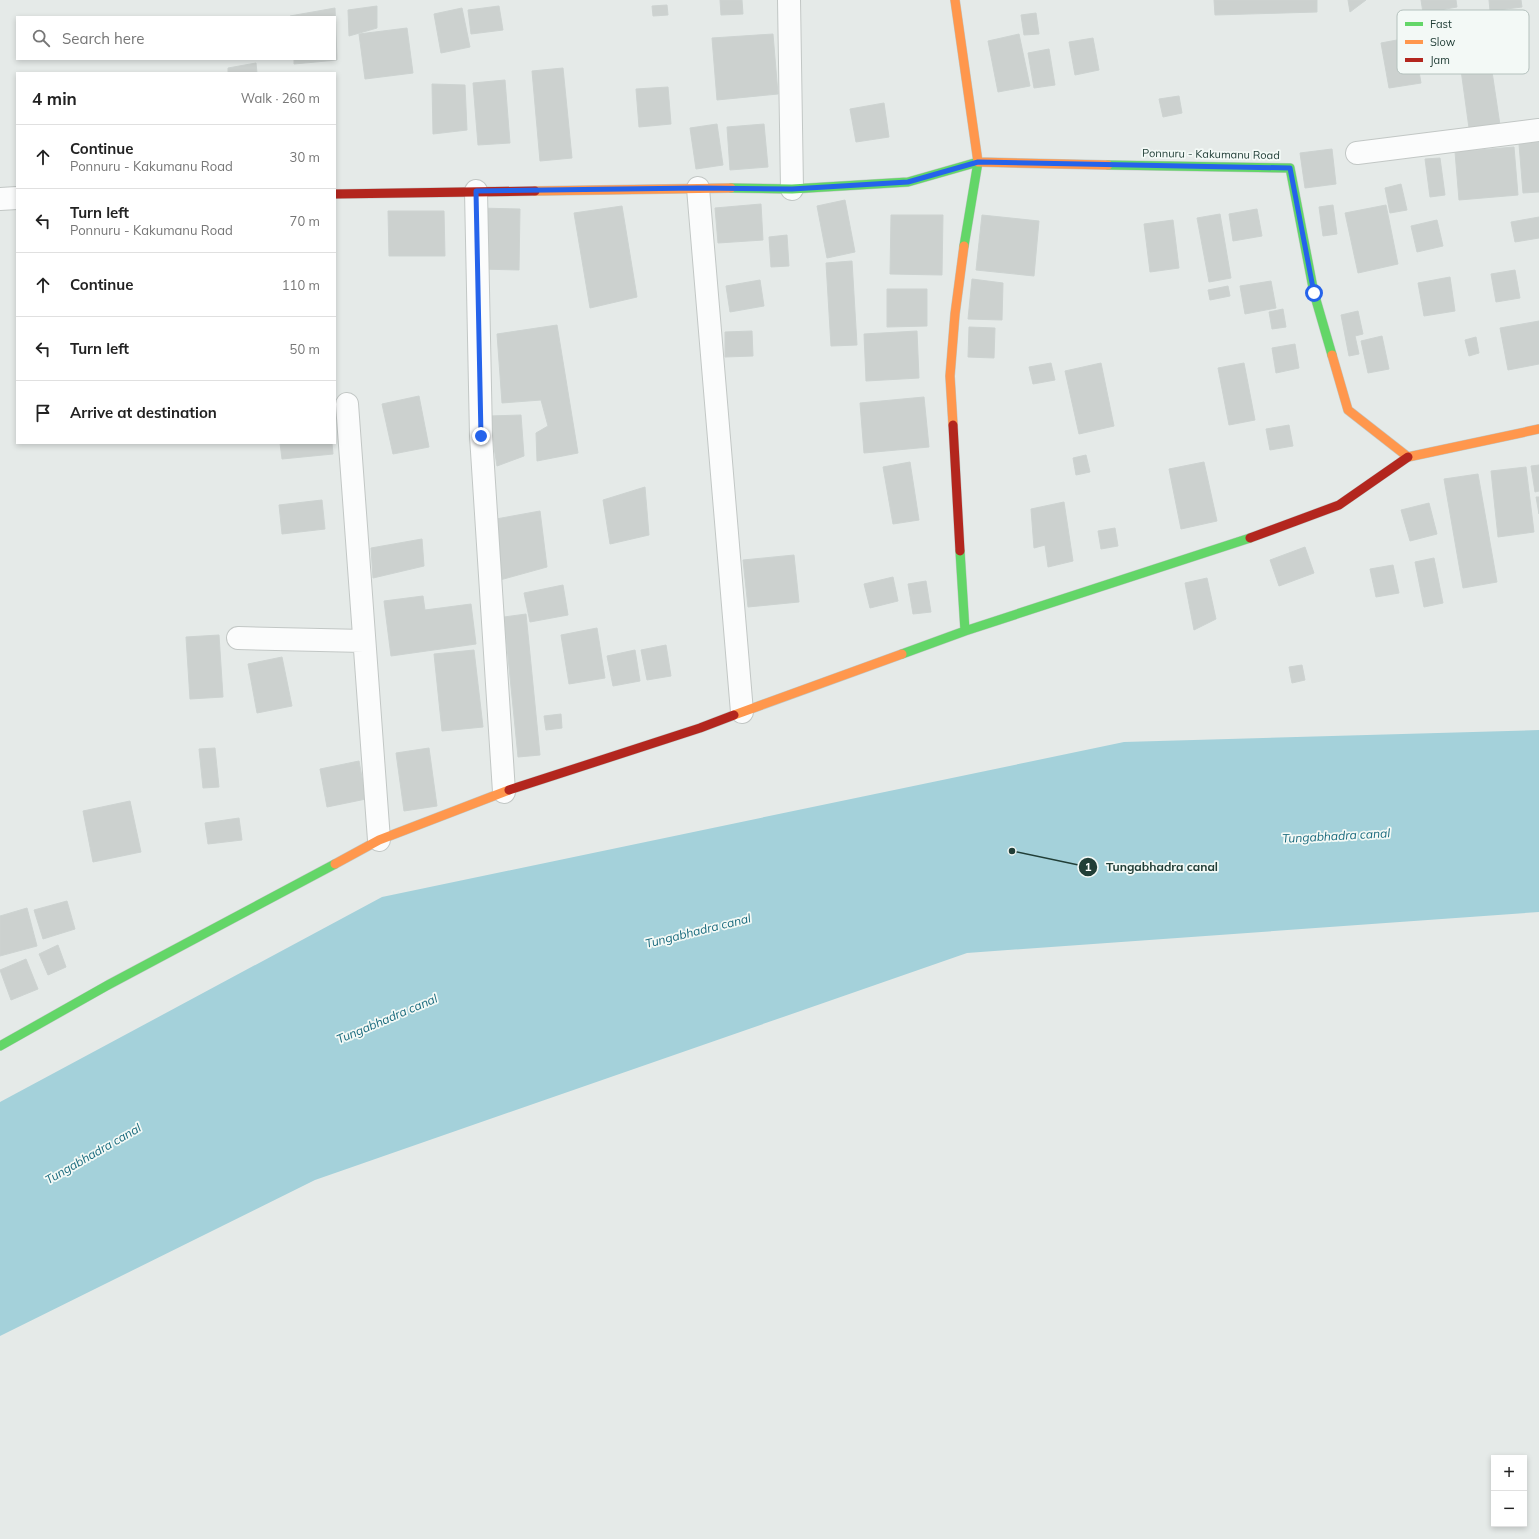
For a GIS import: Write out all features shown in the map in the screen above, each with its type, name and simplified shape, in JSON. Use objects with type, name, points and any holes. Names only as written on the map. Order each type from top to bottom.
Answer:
[{"type":"main road","points":[[955,0],[978,162],[966,229],[950,376],[965,631]]},
{"type":"main road","points":[[336,194],[698,188],[792,189],[908,182],[978,162]]},
{"type":"main road","name":"Ponnuru - Kakumanu Road","points":[[978,162],[1290,168],[1314,293],[1348,410],[1408,457]]},
{"type":"main road","points":[[0,1046],[108,985],[379,840],[504,792],[700,728],[965,631],[1229,546],[1339,505],[1408,457],[1539,429]]},
{"type":"street","points":[[790,0],[792,189]]},
{"type":"street","points":[[1357,154],[1539,130]]},
{"type":"street","points":[[698,188],[742,712]]},
{"type":"street","points":[[476,191],[481,436],[504,792]]},
{"type":"street","points":[[0,198],[16,198]]},
{"type":"street","points":[[347,404],[379,840]]},
{"type":"street","points":[[238,638],[364,641]]},
{"type":"water","points":[[1539,730],[1539,912],[967,953],[315,1180],[0,1336],[0,1102],[382,897],[1124,742]]},
{"type":"building","points":[[720,0],[742,0],[743,14],[721,15]]},
{"type":"building","points":[[1214,0],[1317,0],[1317,12],[1215,15]]},
{"type":"building","points":[[1348,0],[1366,0],[1350,12]]},
{"type":"building","points":[[1421,0],[1456,0],[1457,7],[1440,10],[1423,10]]},
{"type":"building","points":[[1489,0],[1521,0],[1522,7],[1490,10]]},
{"type":"building","points":[[667,5],[668,15],[653,16],[652,6]]},
{"type":"building","points":[[377,6],[377,28],[349,36],[348,10]]},
{"type":"building","points":[[499,6],[503,30],[471,34],[468,10]]},
{"type":"building","points":[[335,8],[335,16],[290,16]]},
{"type":"building","points":[[462,8],[470,47],[441,53],[434,14]]},
{"type":"building","points":[[1036,13],[1039,34],[1024,35],[1021,15]]},
{"type":"building","points":[[407,28],[413,73],[365,79],[359,34]]},
{"type":"building","points":[[336,34],[337,60],[294,64],[294,60],[336,60]]},
{"type":"building","points":[[773,34],[778,94],[717,100],[712,38]]},
{"type":"building","points":[[1019,34],[1030,86],[998,92],[988,41]]},
{"type":"building","points":[[1093,38],[1099,70],[1075,75],[1069,42]]},
{"type":"building","points":[[1397,40],[1397,74],[1419,74],[1421,83],[1389,88],[1381,43]]},
{"type":"building","points":[[1049,49],[1055,85],[1034,88],[1028,53]]},
{"type":"building","points":[[256,63],[257,72],[228,72],[228,68]]},
{"type":"building","points":[[563,68],[572,158],[540,161],[532,71]]},
{"type":"building","points":[[1462,74],[1492,74],[1500,125],[1469,128]]},
{"type":"building","points":[[505,80],[510,143],[478,145],[473,83]]},
{"type":"building","points":[[432,84],[465,85],[467,130],[433,134]]},
{"type":"building","points":[[668,87],[671,124],[639,127],[636,89]]},
{"type":"building","points":[[1179,96],[1182,113],[1163,117],[1159,99]]},
{"type":"building","points":[[884,103],[889,137],[856,142],[850,109]]},
{"type":"building","points":[[717,124],[723,165],[696,169],[690,128]]},
{"type":"building","points":[[764,124],[768,167],[730,170],[727,127]]},
{"type":"building","points":[[1539,142],[1539,192],[1523,193],[1519,144]]},
{"type":"building","points":[[1514,147],[1518,195],[1459,200],[1455,152]]},
{"type":"building","points":[[1332,149],[1336,184],[1305,188],[1300,153]]},
{"type":"building","points":[[1440,158],[1445,195],[1430,197],[1425,159]]},
{"type":"building","points":[[1401,184],[1407,210],[1390,213],[1385,188]]},
{"type":"building","points":[[845,200],[855,252],[827,258],[817,206]]},
{"type":"building","points":[[761,204],[763,240],[718,243],[715,208]]},
{"type":"building","points":[[1333,205],[1337,234],[1323,236],[1319,207]]},
{"type":"building","points":[[1386,205],[1398,264],[1358,273],[1345,213]]},
{"type":"building","points":[[622,206],[637,297],[590,308],[574,213]]},
{"type":"building","points":[[478,208],[520,209],[519,270],[478,269]]},
{"type":"building","points":[[1257,209],[1262,236],[1233,241],[1229,214]]},
{"type":"building","points":[[388,211],[444,211],[445,256],[389,256]]},
{"type":"building","points":[[1220,214],[1231,278],[1209,282],[1197,218]]},
{"type":"building","points":[[891,215],[943,215],[942,275],[890,274]]},
{"type":"building","points":[[982,215],[1039,221],[1034,276],[976,270]]},
{"type":"building","points":[[1539,217],[1539,238],[1515,242],[1511,222]]},
{"type":"building","points":[[1173,220],[1179,268],[1150,272],[1144,224]]},
{"type":"building","points":[[1437,220],[1443,246],[1417,252],[1411,226]]},
{"type":"building","points":[[787,235],[789,266],[771,267],[769,237]]},
{"type":"building","points":[[852,261],[857,345],[831,346],[826,263]]},
{"type":"building","points":[[1515,270],[1520,298],[1496,302],[1491,274]]},
{"type":"building","points":[[1450,277],[1455,311],[1424,316],[1418,283]]},
{"type":"building","points":[[972,279],[1003,283],[1002,320],[968,319]]},
{"type":"building","points":[[760,280],[764,306],[730,312],[726,286]]},
{"type":"building","points":[[1271,281],[1276,308],[1245,314],[1240,286]]},
{"type":"building","points":[[1228,286],[1230,296],[1210,300],[1208,290]]},
{"type":"building","points":[[887,289],[927,289],[927,326],[887,327]]},
{"type":"building","points":[[1283,309],[1286,327],[1272,329],[1269,312]]},
{"type":"building","points":[[1358,311],[1363,334],[1355,336],[1359,354],[1349,356],[1341,315]]},
{"type":"building","points":[[1539,321],[1539,364],[1508,370],[1500,328]]},
{"type":"building","points":[[557,325],[578,453],[537,461],[536,433],[548,426],[541,400],[502,403],[497,334]]},
{"type":"building","points":[[969,327],[995,328],[994,358],[968,357]]},
{"type":"building","points":[[752,331],[753,356],[725,357],[725,332]]},
{"type":"building","points":[[917,331],[919,378],[866,381],[864,334]]},
{"type":"building","points":[[1382,336],[1389,369],[1368,373],[1361,341]]},
{"type":"building","points":[[1476,337],[1479,353],[1469,356],[1465,340]]},
{"type":"building","points":[[1295,344],[1299,368],[1276,373],[1272,348]]},
{"type":"building","points":[[1051,363],[1055,380],[1033,384],[1029,367]]},
{"type":"building","points":[[1101,363],[1114,426],[1079,434],[1065,371]]},
{"type":"building","points":[[1244,363],[1255,420],[1229,425],[1218,368]]},
{"type":"building","points":[[419,396],[429,447],[393,454],[382,404]]},
{"type":"building","points":[[924,397],[929,447],[864,453],[860,403]]},
{"type":"building","points":[[521,415],[524,456],[497,466],[489,416]]},
{"type":"building","points":[[1289,425],[1293,446],[1270,450],[1266,429]]},
{"type":"building","points":[[280,444],[332,444],[333,454],[282,459]]},
{"type":"building","points":[[1086,455],[1090,472],[1076,475],[1073,458]]},
{"type":"building","points":[[910,462],[919,520],[893,524],[883,467]]},
{"type":"building","points":[[1204,462],[1217,521],[1181,529],[1169,469]]},
{"type":"building","points":[[1539,465],[1539,491],[1535,492],[1531,466]]},
{"type":"building","points":[[1526,467],[1534,532],[1498,537],[1491,471]]},
{"type":"building","points":[[1478,474],[1497,582],[1463,588],[1444,479]]},
{"type":"building","points":[[645,487],[649,535],[610,544],[603,500]]},
{"type":"building","points":[[1536,497],[1539,497],[1539,514]]},
{"type":"building","points":[[322,500],[325,529],[282,534],[279,505]]},
{"type":"building","points":[[1064,502],[1073,561],[1048,567],[1045,545],[1034,548],[1031,509]]},
{"type":"building","points":[[1429,503],[1437,534],[1410,541],[1401,510]]},
{"type":"building","points":[[540,511],[547,567],[500,580],[496,519]]},
{"type":"building","points":[[1115,528],[1118,546],[1101,549],[1098,531]]},
{"type":"building","points":[[422,539],[424,566],[373,578],[371,548]]},
{"type":"building","points":[[1305,547],[1314,573],[1279,586],[1270,560]]},
{"type":"building","points":[[794,555],[799,602],[748,607],[743,560]]},
{"type":"building","points":[[1434,558],[1443,603],[1424,607],[1415,562]]},
{"type":"building","points":[[1393,565],[1399,593],[1376,597],[1370,569]]},
{"type":"building","points":[[893,577],[898,601],[870,608],[864,584]]},
{"type":"building","points":[[1207,578],[1216,619],[1194,630],[1185,583]]},
{"type":"building","points":[[926,581],[931,612],[913,614],[908,584]]},
{"type":"building","points":[[563,585],[568,615],[530,622],[524,593]]},
{"type":"building","points":[[423,596],[425,610],[471,604],[476,644],[391,656],[384,601]]},
{"type":"building","points":[[526,614],[540,755],[518,757],[504,617]]},
{"type":"building","points":[[597,628],[605,678],[569,684],[561,635]]},
{"type":"building","points":[[219,635],[223,697],[190,699],[186,637]]},
{"type":"building","points":[[666,645],[671,676],[647,680],[641,650]]},
{"type":"building","points":[[474,650],[483,727],[442,731],[434,654]]},
{"type":"building","points":[[635,650],[640,681],[613,686],[607,656]]},
{"type":"building","points":[[282,657],[292,706],[257,713],[248,664]]},
{"type":"building","points":[[1302,665],[1305,680],[1292,683],[1289,667]]},
{"type":"building","points":[[561,714],[562,728],[546,730],[544,716]]},
{"type":"building","points":[[215,748],[219,787],[203,788],[199,749]]},
{"type":"building","points":[[429,748],[437,806],[404,811],[396,753]]},
{"type":"building","points":[[359,761],[366,799],[327,807],[320,769]]},
{"type":"building","points":[[130,801],[141,852],[93,862],[83,811]]},
{"type":"building","points":[[239,818],[242,840],[208,844],[205,823]]},
{"type":"building","points":[[67,901],[75,929],[43,939],[34,910]]},
{"type":"building","points":[[27,908],[37,946],[0,956],[0,916]]},
{"type":"building","points":[[58,945],[66,967],[48,975],[39,954]]},
{"type":"building","points":[[26,959],[38,989],[11,1000],[0,970]]},
{"type":"traffic: fast","points":[[731,188],[792,189],[908,182],[978,162],[964,246]]},
{"type":"traffic: fast","points":[[1108,165],[1290,168],[1314,293],[1332,355]]},
{"type":"traffic: fast","points":[[902,654],[965,631],[1250,538]]},
{"type":"traffic: fast","points":[[960,551],[965,631]]},
{"type":"traffic: fast","points":[[0,1046],[108,985],[335,864]]},
{"type":"traffic: slow","points":[[955,0],[978,162],[1108,165]]},
{"type":"traffic: slow","points":[[535,191],[731,188]]},
{"type":"traffic: slow","points":[[953,425],[950,376],[955,314],[964,246]]},
{"type":"traffic: slow","points":[[1332,355],[1348,410],[1408,457],[1539,429]]},
{"type":"traffic: slow","points":[[734,715],[902,654]]},
{"type":"traffic: slow","points":[[335,864],[379,840],[509,790]]},
{"type":"traffic: jam","points":[[336,194],[535,191]]},
{"type":"traffic: jam","points":[[953,425],[960,551]]},
{"type":"traffic: jam","points":[[1250,538],[1339,505],[1408,457]]},
{"type":"traffic: jam","points":[[509,790],[700,728],[734,715]]},
{"type":"place","name":"Tungabhadra canal","points":[[1012,851]]},
{"type":"route","points":[[481,436],[476,191],[698,188],[792,189],[908,182],[978,162],[1290,168],[1314,293]]}]
